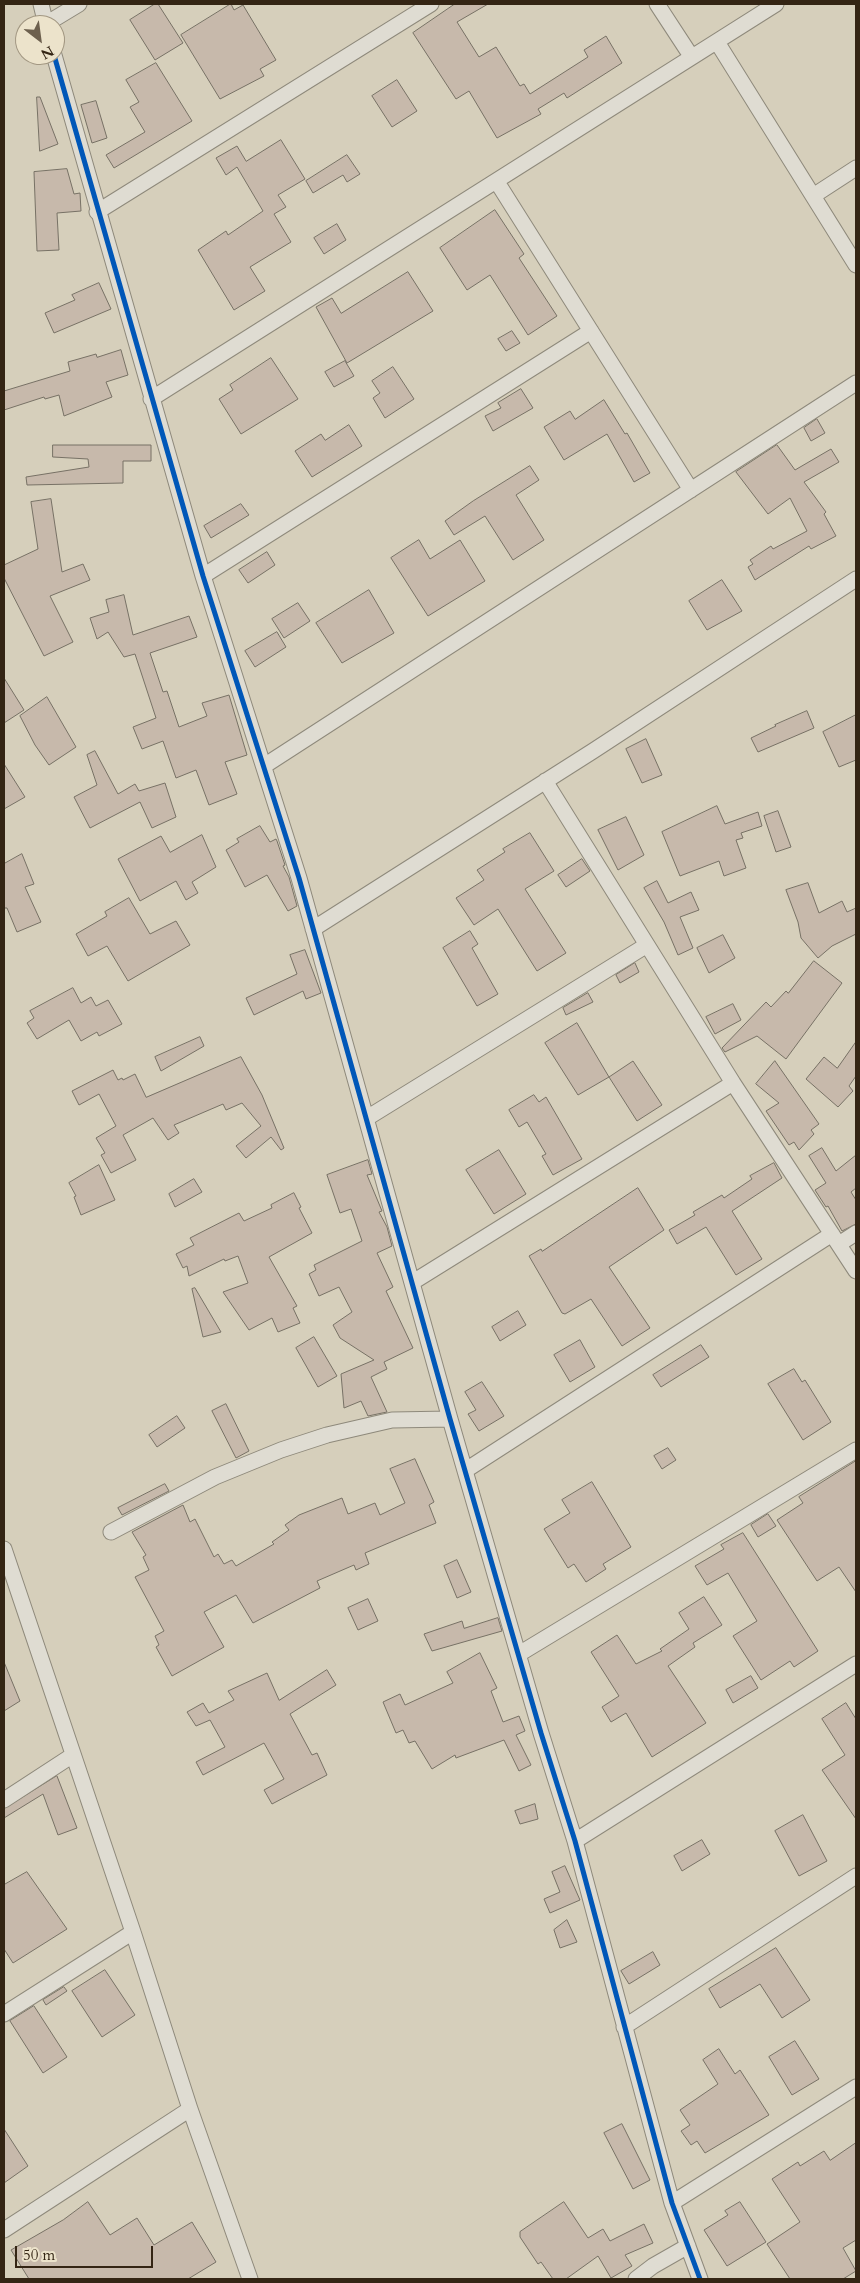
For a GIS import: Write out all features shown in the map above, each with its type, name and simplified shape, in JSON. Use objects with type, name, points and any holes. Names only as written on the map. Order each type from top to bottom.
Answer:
[{"type":"street","points":[[62,15],[79,4]]},
{"type":"street","points":[[97,212],[431,4]]},
{"type":"street","points":[[657,4],[691,56]]},
{"type":"street","points":[[151,399],[776,4]]},
{"type":"street","points":[[717,42],[856,266]]},
{"type":"street","points":[[57,65],[97,212],[203,576],[264,766],[313,929],[450,1419],[576,1841],[672,2202],[700,2279]]},
{"type":"street","points":[[813,196],[856,168]]},
{"type":"street","points":[[497,182],[690,490]]},
{"type":"street","points":[[203,576],[592,331]]},
{"type":"street","points":[[264,766],[856,383]]},
{"type":"street","points":[[313,929],[545,782],[856,579]]},
{"type":"street","points":[[545,782],[733,1083],[856,1271]]},
{"type":"street","points":[[367,1118],[647,945]]},
{"type":"street","points":[[413,1282],[733,1083]]},
{"type":"street","points":[[466,1470],[836,1239],[856,1233]]},
{"type":"street","points":[[111,1532],[215,1477],[281,1450],[327,1435],[392,1420],[450,1419]]},
{"type":"street","points":[[519,1654],[856,1450]]},
{"type":"street","points":[[4,1549],[8,1582],[73,1755],[133,1932],[190,2110],[250,2279]]},
{"type":"street","points":[[576,1841],[856,1664]]},
{"type":"street","points":[[4,1800],[73,1755]]},
{"type":"street","points":[[624,2027],[856,1876]]},
{"type":"street","points":[[4,2014],[133,1932]]},
{"type":"street","points":[[672,2202],[856,2087]]},
{"type":"street","points":[[4,2230],[190,2110]]},
{"type":"street","points":[[636,2279],[653,2266],[688,2246]]},
{"type":"building","points":[[158,4],[183,43],[155,60],[130,20]]},
{"type":"building","points":[[231,4],[234,10],[243,5],[276,60],[260,69],[264,76],[220,99],[181,35]]},
{"type":"building","points":[[455,4],[488,4],[457,22],[479,57],[496,47],[520,86],[524,84],[530,94],[588,57],[584,50],[606,36],[622,63],[567,98],[564,93],[538,109],[541,114],[497,138],[469,91],[456,99],[413,33]]},
{"type":"building","points":[[156,63],[192,121],[114,168],[106,155],[145,132],[130,107],[139,102],[126,80]]},
{"type":"building","points":[[397,80],[417,111],[392,127],[372,96]]},
{"type":"building","points":[[37,97],[40,97],[58,144],[40,151]]},
{"type":"building","points":[[96,101],[107,138],[92,143],[81,105]]},
{"type":"building","points":[[281,140],[305,179],[278,195],[286,207],[274,214],[291,242],[250,267],[265,291],[234,310],[198,250],[226,231],[228,235],[263,211],[237,167],[226,175],[216,158],[237,146],[246,161]]},
{"type":"building","points":[[347,155],[360,174],[347,182],[343,175],[313,193],[306,181]]},
{"type":"building","points":[[67,169],[74,194],[80,193],[81,211],[57,213],[59,250],[37,251],[34,172]]},
{"type":"building","points":[[495,210],[524,254],[519,258],[557,316],[528,335],[490,275],[467,290],[440,248]]},
{"type":"building","points":[[337,224],[346,240],[324,254],[314,238]]},
{"type":"building","points":[[408,272],[433,311],[347,363],[316,307],[332,298],[341,313]]},
{"type":"building","points":[[99,283],[111,309],[54,333],[45,313],[75,300],[72,295]]},
{"type":"building","points":[[512,331],[520,343],[506,351],[498,339]]},
{"type":"building","points":[[121,350],[128,375],[106,382],[112,397],[64,416],[59,395],[45,399],[44,397],[4,410],[4,391],[70,371],[68,362],[96,354],[97,357]]},
{"type":"building","points":[[271,358],[298,399],[241,434],[219,399],[233,390],[230,385]]},
{"type":"building","points":[[345,361],[354,376],[334,387],[325,372]]},
{"type":"building","points":[[393,367],[414,399],[385,418],[373,398],[380,393],[372,381]]},
{"type":"building","points":[[521,389],[533,408],[493,431],[485,416],[501,408],[498,403]]},
{"type":"building","points":[[604,400],[625,434],[627,433],[650,473],[634,482],[607,434],[564,460],[544,427],[570,411],[575,419]]},
{"type":"building","points":[[817,419],[825,433],[811,441],[804,428]]},
{"type":"building","points":[[349,425],[362,446],[312,477],[295,451],[321,434],[325,440]]},
{"type":"building","points":[[53,445],[151,445],[151,461],[123,461],[123,483],[27,485],[26,477],[89,467],[88,459],[53,457]]},
{"type":"building","points":[[777,445],[795,470],[831,449],[839,462],[804,482],[826,512],[824,514],[836,536],[811,549],[809,546],[755,580],[748,567],[753,564],[750,560],[771,546],[773,549],[807,531],[790,498],[768,514],[736,472]]},
{"type":"building","points":[[530,466],[539,480],[516,495],[544,540],[513,560],[485,516],[454,535],[445,521],[473,501]]},
{"type":"building","points":[[51,499],[62,572],[83,564],[90,580],[50,596],[73,642],[44,656],[4,578],[4,565],[38,549],[31,502]]},
{"type":"building","points":[[241,504],[249,515],[211,538],[204,526]]},
{"type":"building","points":[[419,540],[430,559],[460,540],[485,581],[428,616],[391,558]]},
{"type":"building","points":[[267,552],[275,565],[248,583],[239,570]]},
{"type":"building","points":[[722,580],[742,611],[707,630],[689,601]]},
{"type":"building","points":[[369,590],[394,633],[342,663],[316,623]]},
{"type":"building","points":[[124,595],[133,635],[189,616],[197,637],[150,653],[163,692],[167,691],[179,727],[207,716],[202,703],[229,695],[247,755],[225,762],[237,794],[209,805],[196,770],[176,778],[163,741],[142,749],[133,727],[156,718],[135,654],[124,657],[108,632],[97,639],[90,618],[109,612],[106,600]]},
{"type":"building","points":[[298,603],[310,621],[284,638],[272,619]]},
{"type":"building","points":[[277,632],[286,647],[255,667],[245,651]]},
{"type":"building","points":[[4,678],[24,710],[4,723]]},
{"type":"building","points":[[47,697],[76,747],[49,765],[35,745],[20,716]]},
{"type":"building","points":[[807,711],[814,728],[758,752],[751,738]]},
{"type":"building","points":[[856,715],[856,760],[839,767],[823,732]]},
{"type":"building","points":[[646,739],[662,775],[642,783],[626,749]]},
{"type":"building","points":[[95,751],[118,794],[135,784],[139,791],[165,783],[176,817],[152,828],[140,802],[90,828],[74,797],[97,785],[87,755]]},
{"type":"building","points":[[4,764],[25,797],[4,809]]},
{"type":"building","points":[[717,806],[725,824],[758,812],[762,826],[741,833],[743,838],[736,840],[746,868],[724,876],[719,861],[680,876],[662,832]]},
{"type":"building","points":[[778,811],[791,847],[776,852],[764,816]]},
{"type":"building","points":[[626,817],[644,855],[618,870],[598,830]]},
{"type":"building","points":[[260,826],[270,842],[276,839],[285,865],[283,866],[289,877],[297,906],[288,911],[267,875],[245,887],[226,850],[239,842],[237,839]]},
{"type":"building","points":[[530,833],[554,871],[525,889],[566,953],[537,971],[498,909],[474,925],[456,898],[484,880],[477,870],[505,852],[503,849]]},
{"type":"building","points":[[202,835],[216,867],[192,882],[198,893],[186,900],[176,881],[140,901],[118,859],[161,836],[170,852]]},
{"type":"building","points":[[22,854],[34,884],[25,887],[41,922],[17,932],[7,908],[4,908],[4,864]]},
{"type":"building","points":[[582,859],[590,871],[566,887],[558,875]]},
{"type":"building","points":[[657,881],[668,903],[691,892],[699,910],[680,917],[693,948],[678,955],[664,922],[644,888]]},
{"type":"building","points":[[808,883],[819,913],[842,901],[847,912],[856,908],[856,934],[832,946],[818,958],[801,938],[798,922],[786,890]]},
{"type":"building","points":[[129,898],[150,934],[176,921],[190,945],[128,981],[107,946],[88,956],[76,934],[107,916],[105,912]]},
{"type":"building","points":[[470,931],[478,944],[472,948],[498,994],[477,1006],[443,948]]},
{"type":"building","points":[[723,935],[735,958],[709,973],[697,948]]},
{"type":"building","points":[[305,950],[321,993],[306,999],[303,991],[254,1015],[246,998],[297,974],[290,955]]},
{"type":"building","points":[[814,961],[842,983],[786,1059],[757,1036],[725,1052],[722,1048],[766,1002],[771,1007],[786,991],[788,993]]},
{"type":"building","points":[[635,963],[639,972],[620,983],[616,975]]},
{"type":"building","points":[[73,988],[81,1003],[91,997],[96,1006],[108,1000],[122,1024],[99,1036],[97,1032],[81,1041],[69,1020],[37,1039],[27,1023],[34,1018],[30,1011]]},
{"type":"building","points":[[588,993],[593,1002],[566,1015],[563,1008]]},
{"type":"building","points":[[733,1004],[741,1020],[715,1034],[706,1017]]},
{"type":"building","points":[[577,1023],[609,1077],[578,1095],[545,1043]]},
{"type":"building","points":[[200,1037],[204,1046],[161,1071],[155,1057]]},
{"type":"building","points":[[856,1042],[856,1076],[849,1086],[853,1091],[838,1107],[806,1079],[824,1057],[837,1068]]},
{"type":"building","points":[[241,1057],[262,1095],[284,1148],[281,1150],[271,1137],[246,1158],[236,1146],[261,1126],[242,1103],[226,1110],[223,1104],[174,1125],[179,1133],[168,1140],[153,1118],[123,1135],[136,1160],[111,1173],[101,1155],[105,1153],[96,1138],[116,1126],[99,1094],[79,1105],[72,1091],[113,1070],[118,1080],[122,1078],[123,1080],[135,1074],[146,1097]]},
{"type":"building","points":[[633,1061],[662,1105],[637,1121],[609,1077]]},
{"type":"building","points":[[775,1061],[819,1124],[811,1130],[814,1134],[799,1150],[794,1142],[789,1145],[766,1111],[779,1103],[756,1084]]},
{"type":"building","points":[[534,1095],[539,1102],[546,1097],[582,1159],[553,1175],[542,1156],[546,1154],[527,1122],[519,1127],[509,1110]]},
{"type":"building","points":[[822,1148],[836,1171],[856,1155],[856,1188],[851,1192],[856,1200],[856,1224],[842,1231],[828,1206],[826,1207],[815,1190],[826,1183],[809,1156]]},
{"type":"building","points":[[499,1150],[526,1194],[494,1214],[466,1170]]},
{"type":"building","points":[[368,1160],[372,1174],[367,1175],[382,1211],[379,1212],[387,1227],[392,1246],[377,1253],[393,1287],[386,1291],[413,1348],[384,1362],[387,1369],[371,1377],[387,1412],[368,1416],[361,1401],[344,1408],[341,1374],[374,1360],[340,1338],[333,1325],[352,1312],[339,1287],[319,1296],[309,1274],[316,1270],[314,1265],[362,1241],[351,1209],[340,1213],[327,1175]]},
{"type":"building","points":[[774,1163],[782,1178],[732,1211],[762,1259],[736,1275],[706,1227],[677,1244],[669,1230],[695,1215],[693,1212],[722,1195],[724,1198],[752,1179],[750,1176]]},
{"type":"building","points":[[99,1165],[115,1200],[81,1215],[74,1197],[76,1196],[69,1183]]},
{"type":"building","points":[[194,1179],[202,1192],[175,1207],[169,1194]]},
{"type":"building","points":[[638,1188],[664,1230],[609,1267],[650,1328],[622,1346],[591,1299],[565,1314],[562,1313],[529,1256],[541,1249],[542,1251]]},
{"type":"building","points":[[294,1193],[301,1207],[299,1208],[312,1233],[269,1257],[297,1306],[293,1308],[300,1323],[278,1332],[272,1318],[249,1330],[223,1292],[248,1283],[238,1256],[225,1261],[224,1259],[189,1276],[187,1266],[183,1268],[176,1254],[194,1245],[190,1238],[239,1213],[244,1221],[272,1208],[271,1205]]},
{"type":"building","points":[[195,1288],[221,1332],[203,1337],[192,1289]]},
{"type":"building","points":[[518,1311],[526,1325],[500,1341],[492,1327]]},
{"type":"building","points":[[314,1337],[337,1376],[318,1387],[296,1348]]},
{"type":"building","points":[[580,1340],[595,1367],[570,1382],[554,1355]]},
{"type":"building","points":[[701,1345],[709,1357],[661,1387],[653,1375]]},
{"type":"building","points":[[794,1369],[802,1382],[805,1380],[831,1422],[803,1440],[768,1384]]},
{"type":"building","points":[[482,1382],[504,1416],[479,1431],[468,1414],[476,1410],[465,1392]]},
{"type":"building","points":[[226,1404],[249,1451],[236,1458],[212,1411]]},
{"type":"building","points":[[177,1416],[185,1428],[157,1447],[149,1435]]},
{"type":"building","points":[[668,1448],[676,1460],[662,1469],[654,1456]]},
{"type":"building","points":[[415,1459],[434,1502],[429,1505],[436,1523],[365,1553],[369,1564],[356,1570],[354,1565],[317,1581],[320,1588],[253,1623],[236,1595],[204,1612],[224,1647],[172,1676],[156,1647],[159,1645],[155,1636],[164,1631],[135,1577],[149,1570],[143,1557],[146,1555],[132,1532],[183,1505],[190,1522],[195,1519],[214,1557],[218,1554],[224,1564],[232,1560],[236,1566],[274,1544],[272,1542],[289,1530],[285,1525],[299,1515],[342,1498],[348,1514],[375,1503],[380,1515],[405,1503],[390,1469]]},
{"type":"building","points":[[856,1461],[856,1592],[839,1567],[817,1581],[777,1520],[803,1503],[799,1497]]},
{"type":"building","points":[[592,1482],[631,1547],[603,1564],[606,1569],[586,1582],[574,1564],[568,1568],[544,1529],[570,1513],[562,1500]]},
{"type":"building","points":[[165,1484],[169,1491],[122,1515],[118,1508]]},
{"type":"building","points":[[768,1514],[776,1526],[758,1537],[751,1525]]},
{"type":"building","points":[[743,1533],[818,1651],[794,1667],[790,1661],[761,1680],[733,1636],[757,1621],[728,1573],[707,1585],[695,1566],[724,1549],[721,1545]]},
{"type":"building","points":[[457,1560],[471,1592],[457,1598],[444,1566]]},
{"type":"building","points":[[704,1597],[722,1625],[693,1643],[695,1647],[668,1666],[706,1723],[652,1757],[626,1713],[611,1722],[602,1707],[619,1696],[591,1652],[617,1635],[636,1664],[662,1651],[660,1649],[689,1629],[679,1613]]},
{"type":"building","points":[[368,1599],[378,1621],[358,1630],[348,1608]]},
{"type":"building","points":[[498,1618],[502,1631],[432,1651],[424,1634],[462,1621],[464,1628]]},
{"type":"building","points":[[480,1653],[497,1688],[491,1691],[503,1722],[519,1716],[525,1731],[516,1735],[531,1765],[519,1771],[504,1740],[456,1758],[455,1755],[432,1769],[415,1741],[409,1743],[403,1730],[396,1733],[383,1702],[400,1694],[405,1705],[453,1683],[447,1672]]},
{"type":"building","points":[[4,1662],[20,1701],[4,1711]]},
{"type":"building","points":[[327,1670],[336,1685],[290,1714],[312,1755],[317,1753],[327,1775],[272,1804],[264,1790],[284,1779],[264,1743],[203,1775],[196,1762],[225,1747],[210,1720],[196,1726],[187,1712],[203,1703],[209,1713],[234,1700],[228,1691],[267,1673],[279,1700]]},
{"type":"building","points":[[751,1676],[758,1688],[733,1703],[726,1690]]},
{"type":"building","points":[[846,1703],[856,1719],[856,1819],[822,1770],[845,1755],[822,1719]]},
{"type":"building","points":[[57,1776],[77,1828],[58,1835],[43,1794],[4,1818],[4,1809]]},
{"type":"building","points":[[535,1804],[538,1819],[520,1824],[515,1811]]},
{"type":"building","points":[[803,1815],[827,1861],[799,1876],[775,1831]]},
{"type":"building","points":[[702,1840],[710,1854],[682,1871],[674,1856]]},
{"type":"building","points":[[565,1866],[580,1900],[550,1913],[544,1899],[560,1892],[552,1872]]},
{"type":"building","points":[[27,1872],[67,1929],[13,1963],[4,1949],[4,1885]]},
{"type":"building","points":[[567,1920],[577,1942],[560,1948],[554,1930]]},
{"type":"building","points":[[776,1948],[810,2000],[782,2018],[760,1984],[720,2008],[709,1989]]},
{"type":"building","points":[[653,1952],[660,1965],[629,1984],[621,1971]]},
{"type":"building","points":[[105,1970],[135,2015],[102,2037],[72,1991]]},
{"type":"building","points":[[64,1987],[67,1991],[46,2005],[43,2000]]},
{"type":"building","points":[[34,2006],[67,2057],[43,2073],[10,2021]]},
{"type":"building","points":[[795,2041],[819,2079],[792,2095],[769,2057]]},
{"type":"building","points":[[719,2049],[735,2074],[740,2070],[769,2115],[705,2153],[697,2141],[691,2145],[681,2131],[690,2125],[680,2110],[718,2084],[703,2060]]},
{"type":"building","points":[[622,2124],[650,2180],[633,2189],[604,2133]]},
{"type":"building","points":[[4,2129],[28,2166],[4,2183]]},
{"type":"building","points":[[856,2143],[856,2240],[843,2248],[856,2271],[843,2279],[790,2279],[767,2244],[800,2222],[772,2179],[798,2162],[800,2166],[824,2151],[830,2160]]},
{"type":"building","points":[[88,2202],[110,2235],[137,2218],[154,2245],[192,2222],[216,2262],[188,2279],[29,2279],[11,2250],[63,2220]]},
{"type":"building","points":[[564,2202],[588,2238],[603,2229],[610,2241],[644,2224],[653,2243],[625,2255],[632,2266],[611,2278],[598,2256],[566,2279],[553,2279],[541,2262],[538,2264],[520,2237],[520,2232]]},
{"type":"building","points":[[740,2202],[766,2242],[727,2266],[704,2230],[728,2215],[725,2211]]},
{"type":"cycle path","points":[[57,65],[203,576],[299,878],[450,1419],[541,1733],[575,1841],[672,2203],[700,2279]]}]
